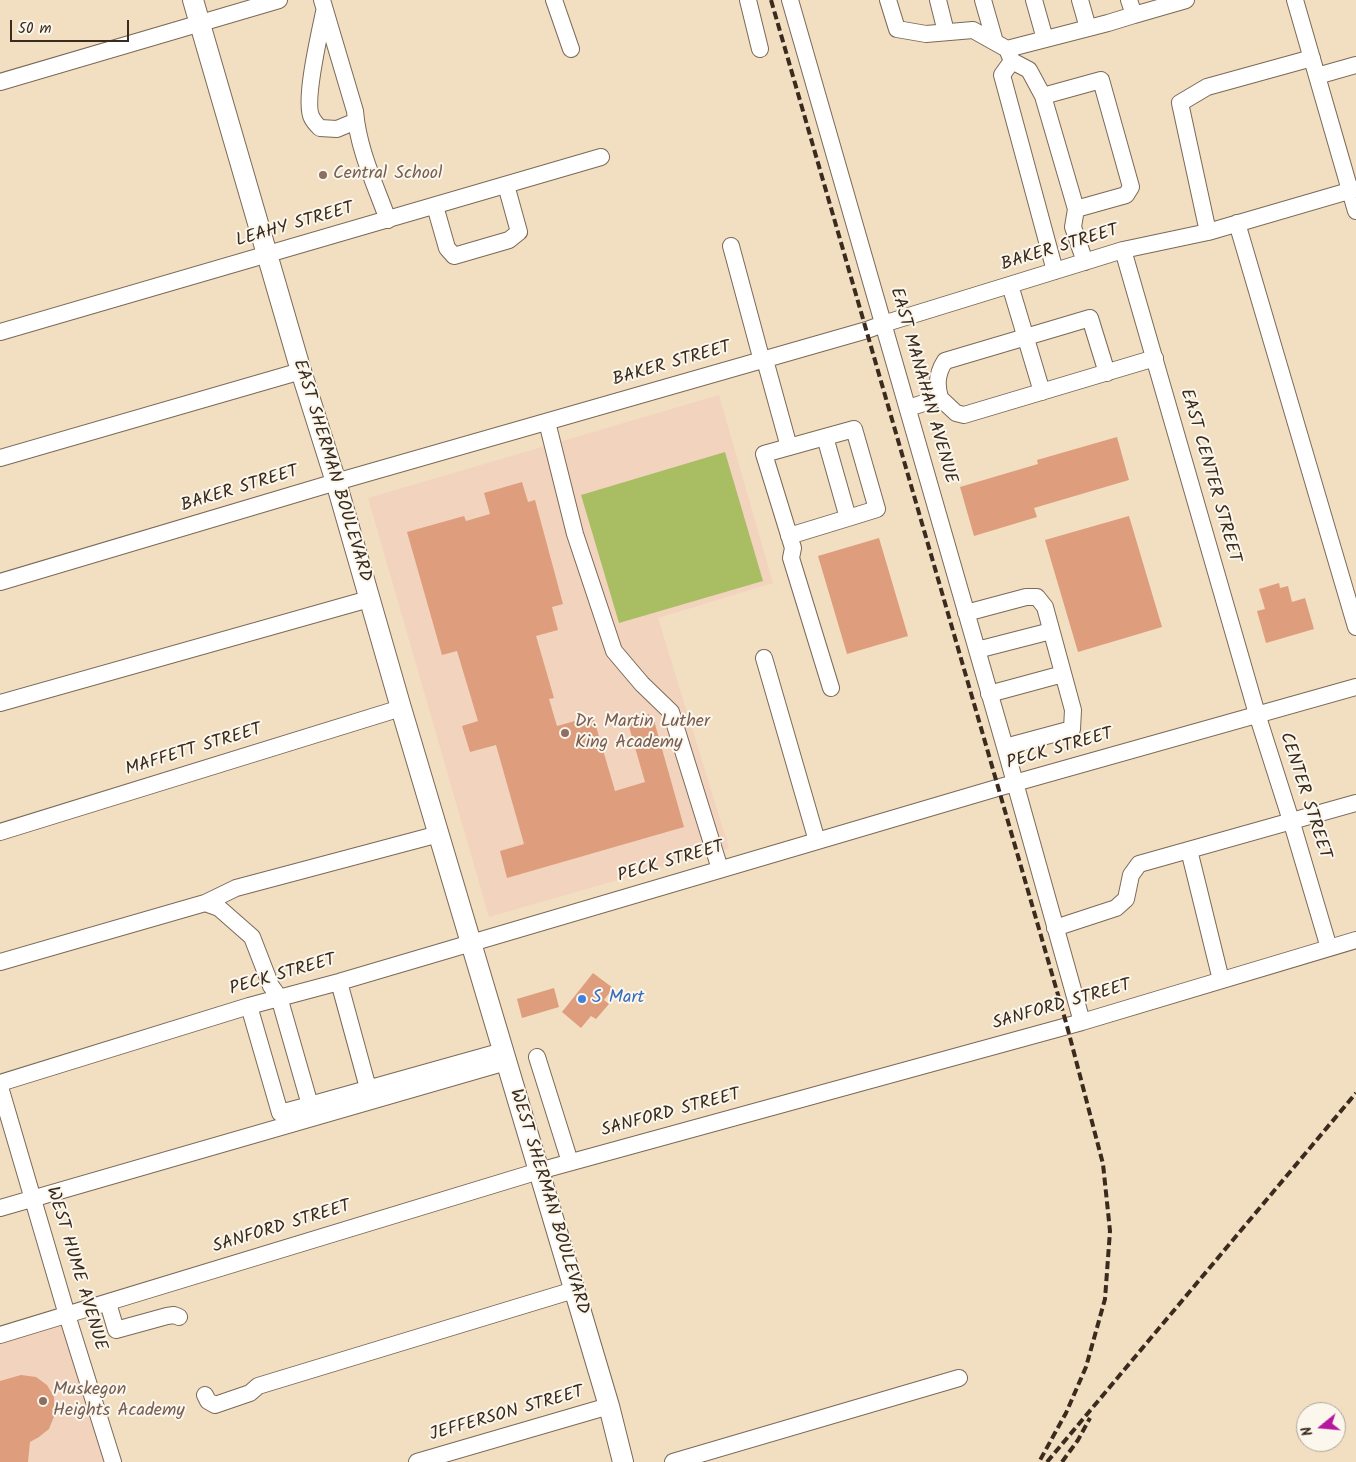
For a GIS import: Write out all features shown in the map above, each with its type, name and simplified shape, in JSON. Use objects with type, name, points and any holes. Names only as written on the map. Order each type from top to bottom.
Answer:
[{"type":"main road","name":"EAST SHERMAN BOULEVARD","points":[[193,0],[301,371],[336,482],[401,708],[472,942]]},
{"type":"main road","name":"WEST SHERMAN BOULEVARD","points":[[472,942],[624,1462]]},
{"type":"street","points":[[0,82],[279,0]]},
{"type":"street","points":[[554,0],[571,49]]},
{"type":"street","points":[[748,0],[760,49]]},
{"type":"street","name":"EAST MANAHAN AVENUE","points":[[790,0],[990,694],[1082,1022]]},
{"type":"street","points":[[888,0],[897,29],[926,34],[974,30],[1029,70],[1043,96],[1076,209],[1072,227],[1085,262]]},
{"type":"street","points":[[938,0],[946,32]]},
{"type":"street","points":[[983,0],[1005,51],[1002,75],[1055,271]]},
{"type":"street","points":[[1034,0],[1045,40]]},
{"type":"street","points":[[1080,0],[1088,28]]},
{"type":"street","points":[[1005,51],[1088,28],[1132,7],[1186,0]]},
{"type":"street","points":[[1295,0],[1353,190],[1356,211]]},
{"type":"street","points":[[323,4],[310,91],[311,117],[320,128],[337,130],[356,121]]},
{"type":"street","points":[[323,4],[355,111],[362,149],[388,220]]},
{"type":"street","points":[[1208,232],[1180,103],[1207,87],[1312,58]]},
{"type":"street","points":[[1317,76],[1356,65]]},
{"type":"street","points":[[1043,96],[1100,80],[1131,187],[1126,195],[1076,209]]},
{"type":"street","name":"LEAHY STREET","points":[[0,332],[601,157]]},
{"type":"street","points":[[435,206],[448,248],[454,256],[510,240],[519,232],[506,185]]},
{"type":"street","name":"BAKER STREET","points":[[0,582],[336,482],[867,330],[1123,250],[1208,232],[1353,190]]},
{"type":"street","points":[[1237,223],[1356,627]]},
{"type":"street","points":[[731,246],[789,447]]},
{"type":"street","name":"EAST CENTER STREET","points":[[1123,250],[1256,714]]},
{"type":"street","points":[[1010,285],[1042,392]]},
{"type":"street","points":[[1107,373],[1090,318],[945,360],[939,370],[938,388],[940,398],[956,413],[964,415],[1107,373],[1154,358]]},
{"type":"street","points":[[0,458],[301,371]]},
{"type":"street","points":[[908,408],[940,398]]},
{"type":"street","points":[[547,422],[575,534],[614,651],[642,684],[671,712],[720,869]]},
{"type":"street","points":[[789,536],[876,509],[854,429],[764,454],[789,536],[793,548],[791,558],[831,688]]},
{"type":"street","points":[[825,437],[848,518]]},
{"type":"street","points":[[966,613],[1026,597],[1037,597],[1044,607],[1051,631],[1073,710],[1072,729],[1005,748]]},
{"type":"street","points":[[0,703],[369,599]]},
{"type":"street","points":[[977,650],[1051,631]]},
{"type":"street","points":[[764,658],[817,841]]},
{"type":"street","points":[[990,694],[1063,674]]},
{"type":"street","name":"PECK STREET","points":[[0,1085],[279,997],[338,982],[720,869],[1256,714],[1356,687]]},
{"type":"street","name":"MAFFETT STREET","points":[[0,832],[401,708]]},
{"type":"street","name":"CENTER STREET","points":[[1256,714],[1292,822],[1328,948]]},
{"type":"street","points":[[1055,928],[1116,908],[1126,899],[1131,875],[1139,864],[1356,803]]},
{"type":"street","points":[[0,962],[205,903],[236,888],[439,834]]},
{"type":"street","points":[[1189,850],[1221,980]]},
{"type":"street","points":[[205,903],[219,908],[252,937],[271,986],[279,997],[310,1105]]},
{"type":"street","name":"SANFORD STREET","points":[[0,1335],[539,1171],[1082,1022],[1356,940]]},
{"type":"street","points":[[338,982],[368,1088]]},
{"type":"street","points":[[249,1006],[280,1113],[368,1088],[505,1056]]},
{"type":"street","points":[[0,1208],[505,1056]]},
{"type":"street","points":[[537,1057],[570,1162]]},
{"type":"street","name":"WEST HUME AVENUE","points":[[0,1085],[67,1315],[113,1462]]},
{"type":"street","points":[[206,1395],[208,1402],[215,1405],[250,1393],[258,1386],[574,1290]]},
{"type":"street","points":[[108,1303],[116,1330],[167,1316],[174,1315],[180,1317]]},
{"type":"street","points":[[673,1462],[959,1378]]},
{"type":"street","name":"JEFFERSON STREET","points":[[417,1462],[609,1406]]},
{"type":"shaded area","name":"Dr. Martin Luther King Academy","points":[[719,395],[773,583],[658,618],[729,848],[489,917],[368,498]]},
{"type":"shaded area","name":"Muskegon Heights Academy","points":[[63,1321],[104,1462],[0,1462],[0,1339]]},
{"type":"green space","points":[[725,452],[763,581],[619,623],[581,495]]},
{"type":"building","points":[[1117,437],[1129,480],[1034,508],[1037,517],[974,536],[960,487],[1038,464],[1037,460]]},
{"type":"building","points":[[522,482],[528,502],[535,500],[563,604],[552,607],[558,630],[536,636],[554,698],[549,699],[557,726],[593,716],[615,791],[645,782],[628,723],[630,723],[629,720],[649,714],[650,717],[653,717],[684,827],[507,878],[500,851],[524,844],[496,745],[470,752],[462,726],[478,721],[457,651],[442,655],[407,532],[464,516],[466,521],[490,514],[484,493]]},
{"type":"building","points":[[1129,516],[1162,627],[1078,652],[1045,540]]},
{"type":"building","points":[[879,538],[908,636],[847,654],[818,556]]},
{"type":"building","points":[[1279,583],[1280,588],[1288,586],[1292,602],[1305,598],[1314,629],[1266,643],[1257,611],[1265,609],[1259,589]]},
{"type":"building","points":[[593,973],[613,988],[604,1000],[609,1004],[596,1019],[591,1016],[581,1028],[562,1012]]},
{"type":"building","points":[[554,988],[559,1007],[522,1018],[517,999]]},
{"type":"building","points":[[21,1375],[36,1377],[47,1385],[54,1397],[55,1414],[49,1429],[30,1442],[28,1462],[0,1462],[0,1381]]},
{"type":"railway","points":[[771,0],[1067,1026],[1103,1164],[1110,1231],[1105,1299],[1086,1367],[1066,1413],[1039,1462]]},
{"type":"railway","points":[[1047,1462],[1356,1093]]},
{"type":"railway","points":[[1062,1462],[1078,1440],[1090,1418]]},
{"type":"place","name":"Central School","points":[[323,175]]},
{"type":"place","name":"Dr. Martin Luther King Academy","points":[[565,733]]},
{"type":"place","name":"S Mart","points":[[582,999]]},
{"type":"place","name":"Muskegon Heights Academy","points":[[43,1401]]}]
